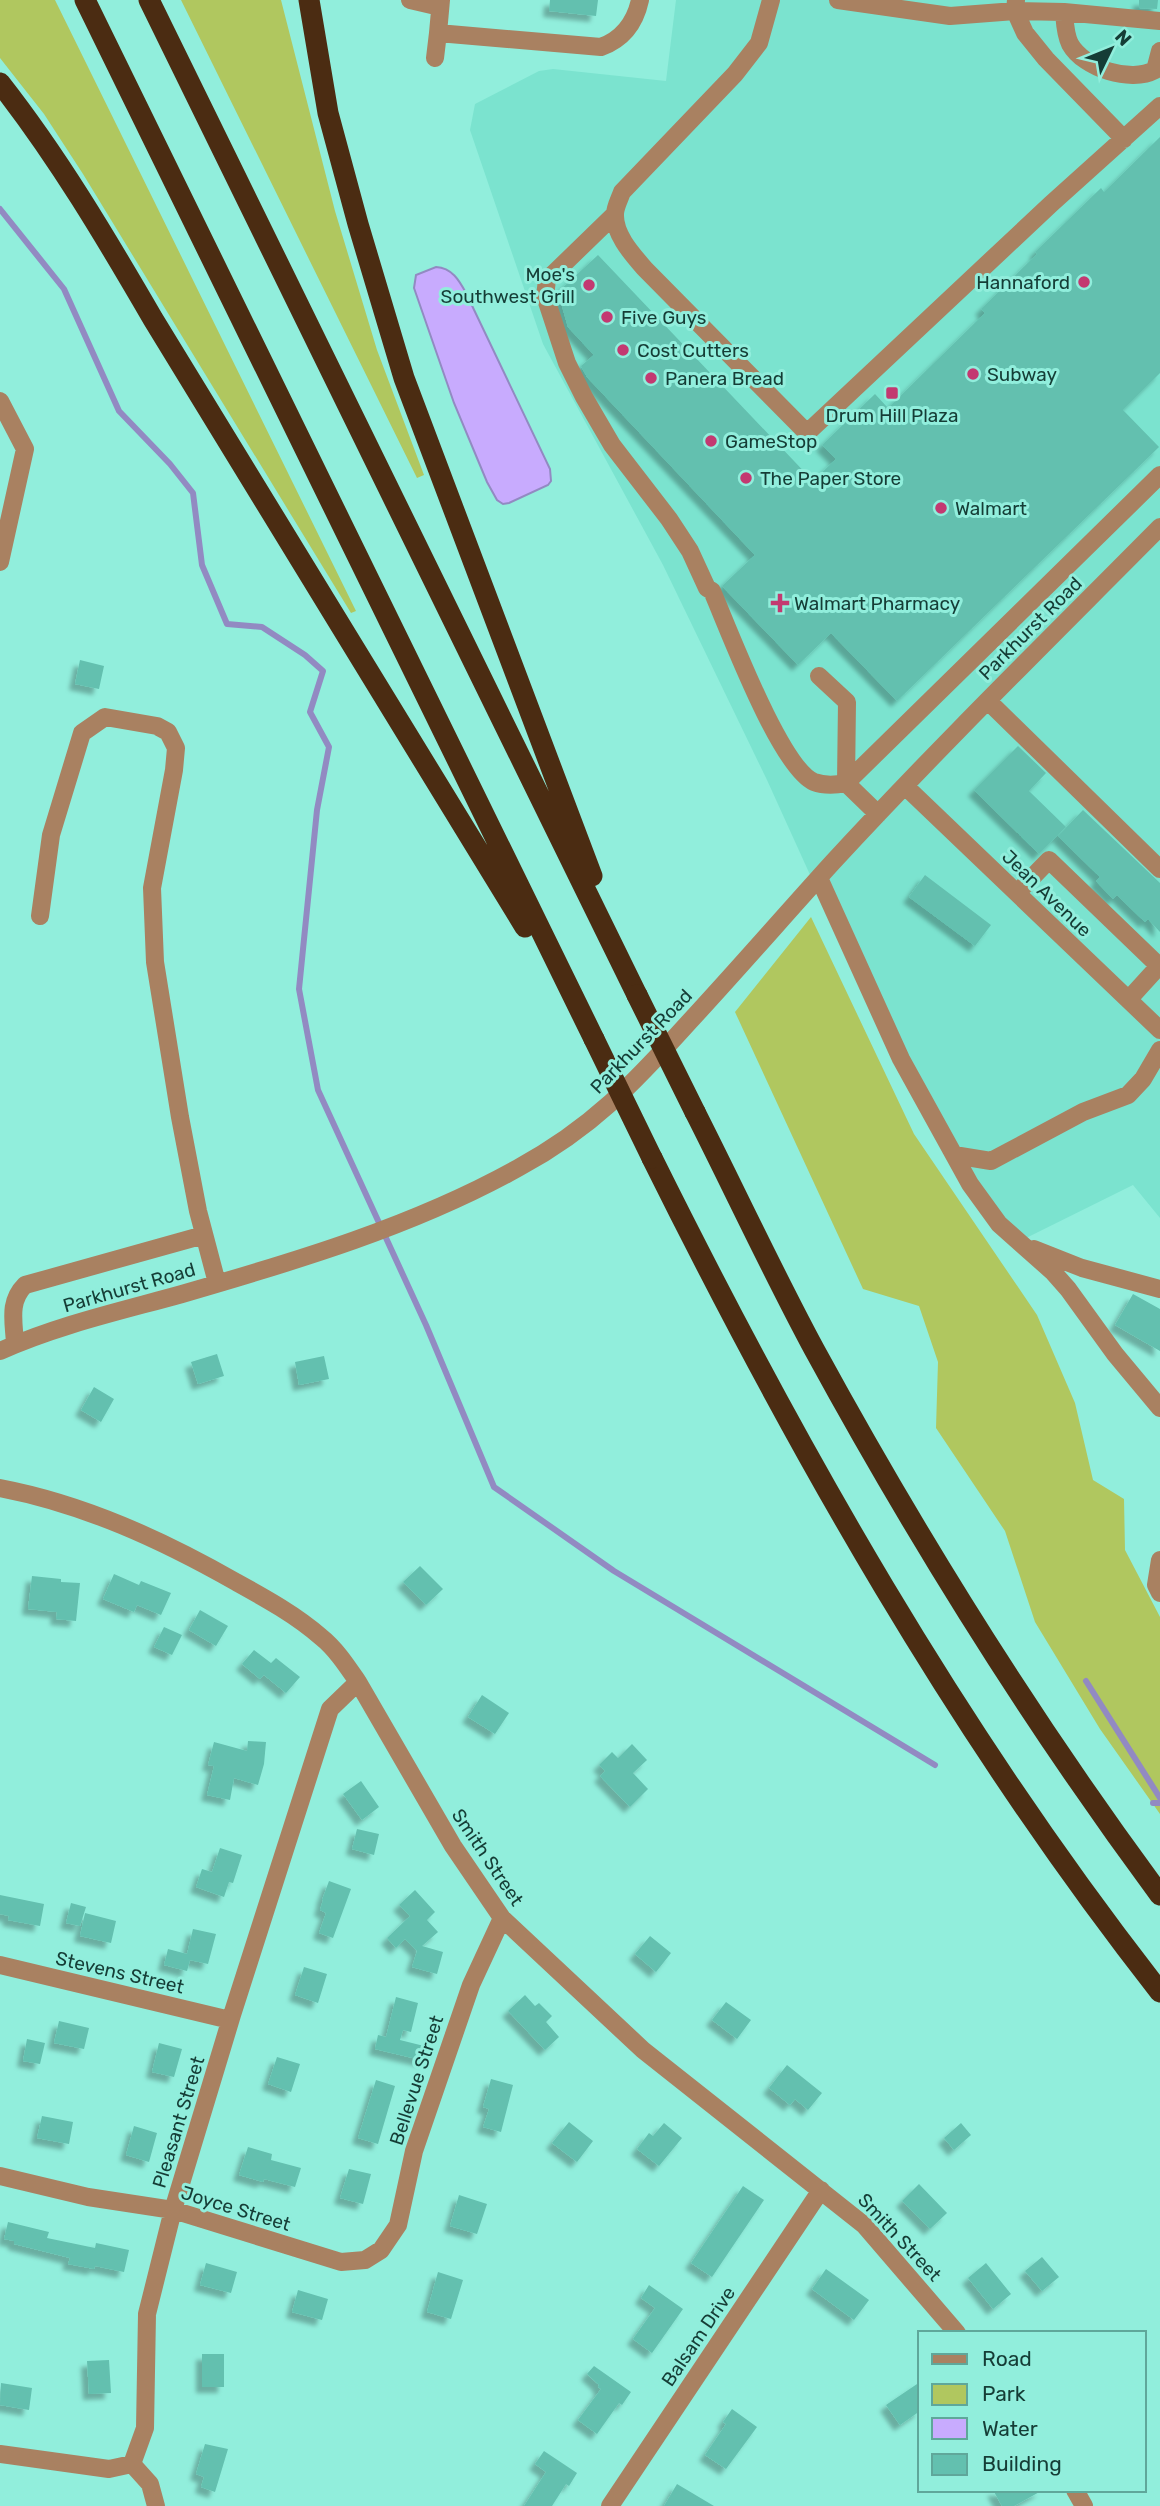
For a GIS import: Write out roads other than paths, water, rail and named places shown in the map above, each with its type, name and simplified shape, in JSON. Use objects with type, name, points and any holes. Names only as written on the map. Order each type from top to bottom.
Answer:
[{"type":"highway","points":[[85,0],[652,1158],[786,1418],[900,1615],[1021,1802],[1097,1910],[1160,1992]]},
{"type":"highway","points":[[149,0],[637,995],[813,1346],[911,1519],[1024,1700],[1160,1895]]},
{"type":"highway","points":[[309,0],[328,113],[404,378],[637,995]]},
{"type":"highway","points":[[0,83],[48,148],[98,225],[594,1040]]},
{"type":"street","points":[[410,0],[441,4],[435,58]]},
{"type":"street","points":[[438,33],[600,47],[614,41],[626,31],[640,0]]},
{"type":"street","points":[[771,0],[759,43],[735,74],[622,192],[615,214],[547,280],[545,296],[567,363],[612,445],[690,551],[707,588],[712,591],[786,753],[802,772],[815,782],[830,785],[846,783],[1160,475]]},
{"type":"street","points":[[838,0],[958,8],[1015,6],[1160,21]]},
{"type":"street","points":[[1015,6],[1025,33],[1046,59],[1124,139]]},
{"type":"street","points":[[1064,12],[1065,31],[1070,45],[1089,64],[1114,72],[1148,74],[1155,70],[1160,51]]},
{"type":"street","points":[[615,214],[619,232],[630,252],[807,433],[1051,204],[1158,111]]},
{"type":"street","points":[[0,401],[26,449],[0,562]]},
{"type":"street","name":"Parkhurst Road","points":[[8,1347],[34,1336],[339,1245],[466,1195],[561,1143],[606,1109],[646,1069],[878,814],[1160,527]]},
{"type":"street","points":[[819,676],[847,702],[846,783],[878,814]]},
{"type":"street","points":[[988,701],[1160,869]]},
{"type":"street","points":[[40,916],[51,835],[82,733],[105,718],[157,726],[169,732],[176,748],[152,888],[155,962],[180,1116],[204,1235],[217,1283]]},
{"type":"street","name":"Jean Avenue","points":[[905,786],[1160,1030]]},
{"type":"street","points":[[1017,893],[1049,860],[1160,966],[1129,999]]},
{"type":"street","points":[[819,878],[901,1059],[985,1206],[1013,1237],[1053,1272],[1160,1408]]},
{"type":"street","points":[[954,1155],[991,1161],[1083,1112],[1128,1095],[1143,1079],[1160,1050]]},
{"type":"street","points":[[8,1347],[16,1293],[25,1285],[204,1235]]},
{"type":"street","points":[[1013,1237],[1046,1255],[1082,1268],[1160,1289]]},
{"type":"street","name":"Smith Street","points":[[0,1488],[44,1497],[137,1531],[201,1562],[302,1621],[324,1638],[358,1682],[453,1846],[502,1918],[643,2050],[864,2225],[955,2331]]},
{"type":"street","points":[[1160,1560],[1156,1584],[1160,1593]]},
{"type":"street","name":"Pleasant Street","points":[[132,2464],[145,2428],[147,2314],[173,2210],[230,2020],[330,1709],[358,1682]]},
{"type":"street","name":"Bellevue Street","points":[[374,2254],[381,2250],[398,2225],[414,2151],[431,2100],[471,1985],[502,1918]]},
{"type":"street","name":"Stevens Street","points":[[0,1965],[230,2020]]},
{"type":"street","name":"Joyce Street","points":[[0,2176],[88,2197],[173,2210],[341,2262],[365,2260],[374,2254]]},
{"type":"street","name":"Balsam Drive","points":[[610,2506],[821,2190]]},
{"type":"street","points":[[0,2455],[109,2469],[132,2464],[150,2484],[156,2506]]},
{"type":"water","points":[[436,267],[451,272],[458,279],[550,469],[551,481],[548,485],[509,503],[503,504],[497,500],[487,482],[454,403],[414,288],[416,275]]},
{"type":"waterway","points":[[0,209],[64,289],[119,411],[170,464],[193,493],[202,565],[227,624],[262,627],[305,655],[323,671],[310,712],[329,747],[317,810],[299,989],[318,1090],[426,1325],[494,1487],[614,1571],[935,1765]]},
{"type":"waterway","points":[[1086,1681],[1160,1798]]},
{"type":"waterway","points":[[1153,1803],[1160,1803]]},
{"type":"place","name":"Hannaford","points":[[1084,282]]},
{"type":"place","name":"Moe's Southwest Grill","points":[[589,285]]},
{"type":"place","name":"Five Guys","points":[[607,317]]},
{"type":"place","name":"Cost Cutters","points":[[623,350]]},
{"type":"place","name":"Subway","points":[[973,374]]},
{"type":"place","name":"Panera Bread","points":[[651,378]]},
{"type":"place","name":"Drum Hill Plaza","points":[[892,393]]},
{"type":"place","name":"GameStop","points":[[711,441]]},
{"type":"place","name":"The Paper Store","points":[[746,478]]},
{"type":"place","name":"Walmart","points":[[941,508]]},
{"type":"place","name":"Walmart Pharmacy","points":[[780,603]]}]
